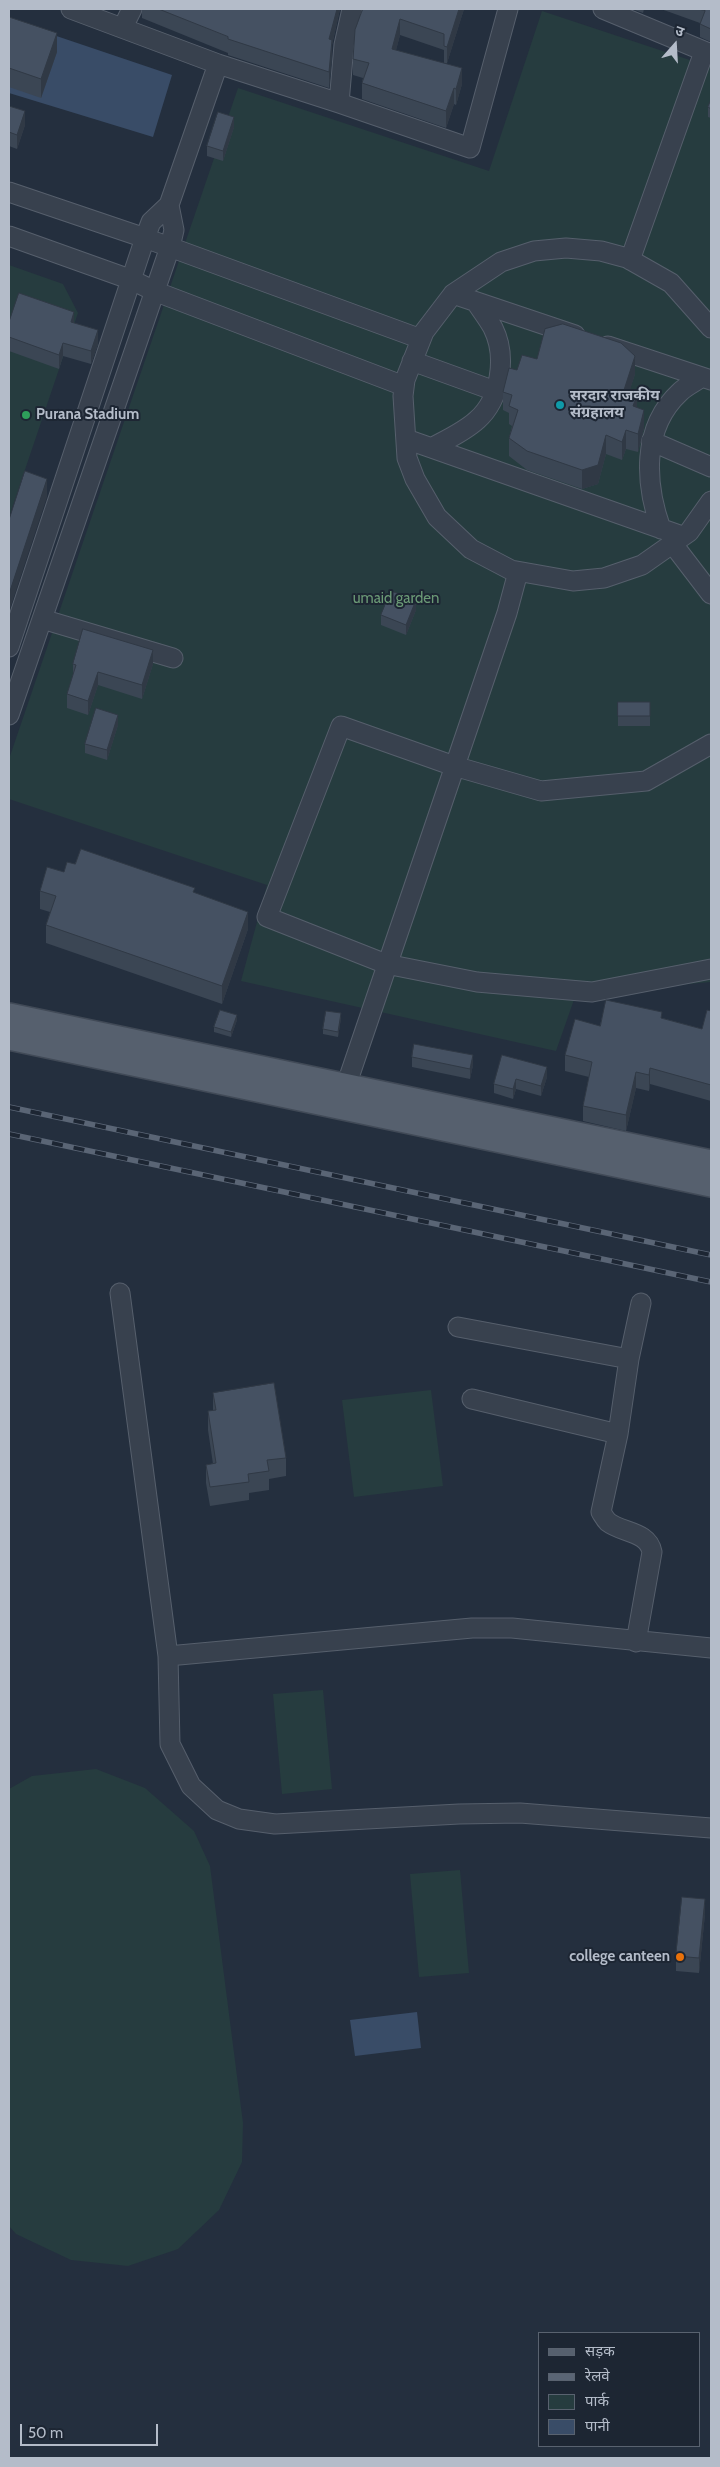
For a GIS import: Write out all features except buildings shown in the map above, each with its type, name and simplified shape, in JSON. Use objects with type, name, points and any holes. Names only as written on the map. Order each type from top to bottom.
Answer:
[{"type":"main road","points":[[9,1016],[711,1163]]},
{"type":"main road","points":[[9,1037],[711,1184]]},
{"type":"street","points":[[71,9],[218,64],[470,148],[508,9]]},
{"type":"street","points":[[123,28],[132,9]]},
{"type":"street","points":[[339,103],[344,45],[352,9]]},
{"type":"street","points":[[603,9],[707,53],[630,260]]},
{"type":"street","points":[[9,647],[145,238],[151,222],[169,205],[218,64]]},
{"type":"street","points":[[9,192],[145,238],[421,339]]},
{"type":"street","points":[[9,715],[170,247],[174,230],[169,205]]},
{"type":"street","points":[[9,236],[132,280],[154,291],[404,386]]},
{"type":"street","points":[[711,328],[672,283],[630,260],[600,251],[566,248],[534,251],[501,262],[452,294],[424,332],[412,361],[404,386],[403,396],[408,458],[415,479],[437,517],[471,550],[510,570],[573,581],[604,578],[642,565],[672,536],[705,512],[711,501]]},
{"type":"street","points":[[452,294],[707,378]]},
{"type":"street","points":[[431,448],[478,420],[495,391],[500,375],[498,344],[493,328],[476,302]]},
{"type":"street","points":[[412,361],[495,391]]},
{"type":"street","points":[[707,378],[680,392],[667,409],[651,441],[652,492],[672,536],[711,594]]},
{"type":"street","points":[[406,439],[672,536]]},
{"type":"street","points":[[651,441],[711,467]]},
{"type":"street","points":[[346,1086],[506,613],[518,572]]},
{"type":"street","points":[[42,619],[173,658]]},
{"type":"street","points":[[711,744],[646,781],[541,791],[454,766],[341,726],[267,917],[386,964],[476,982],[592,992],[711,969]]},
{"type":"street","points":[[120,1293],[168,1656],[170,1744],[191,1786],[217,1810],[240,1819],[276,1824],[459,1814],[520,1813],[711,1828]]},
{"type":"street","points":[[636,1642],[652,1552],[651,1546],[643,1538],[608,1522],[601,1512],[618,1434],[629,1359],[641,1304]]},
{"type":"street","points":[[458,1326],[629,1359]]},
{"type":"street","points":[[472,1399],[618,1434]]},
{"type":"street","points":[[168,1656],[472,1628],[512,1628],[636,1642],[711,1648]]},
{"type":"green space","name":"umaid garden","points":[[542,11],[711,67],[711,982],[576,994],[556,1051],[241,981],[267,885],[9,799],[9,759],[238,88],[489,171]]},
{"type":"green space","name":"Purana Stadium","points":[[9,265],[63,284],[78,313],[9,517]]},
{"type":"green space","points":[[431,1390],[443,1486],[354,1497],[342,1400]]},
{"type":"green space","points":[[323,1690],[332,1789],[282,1794],[273,1694]]},
{"type":"green space","points":[[96,1769],[145,1788],[194,1831],[210,1866],[243,2123],[242,2162],[219,2210],[178,2249],[128,2266],[71,2260],[16,2234],[9,2226],[9,1789],[32,1776]]},
{"type":"green space","points":[[460,1870],[469,1973],[419,1977],[410,1874]]},
{"type":"water","points":[[9,20],[172,75],[153,137],[9,93]]},
{"type":"water","points":[[417,2012],[421,2048],[355,2056],[350,2020]]},
{"type":"railway","points":[[9,1107],[711,1255]]},
{"type":"railway","points":[[9,1134],[711,1282]]},
{"type":"place","name":"सरदार राजकीय संग्रहालय","points":[[560,405]]},
{"type":"place","name":"Purana Stadium","points":[[26,415]]},
{"type":"place","name":"college canteen","points":[[680,1957]]}]
